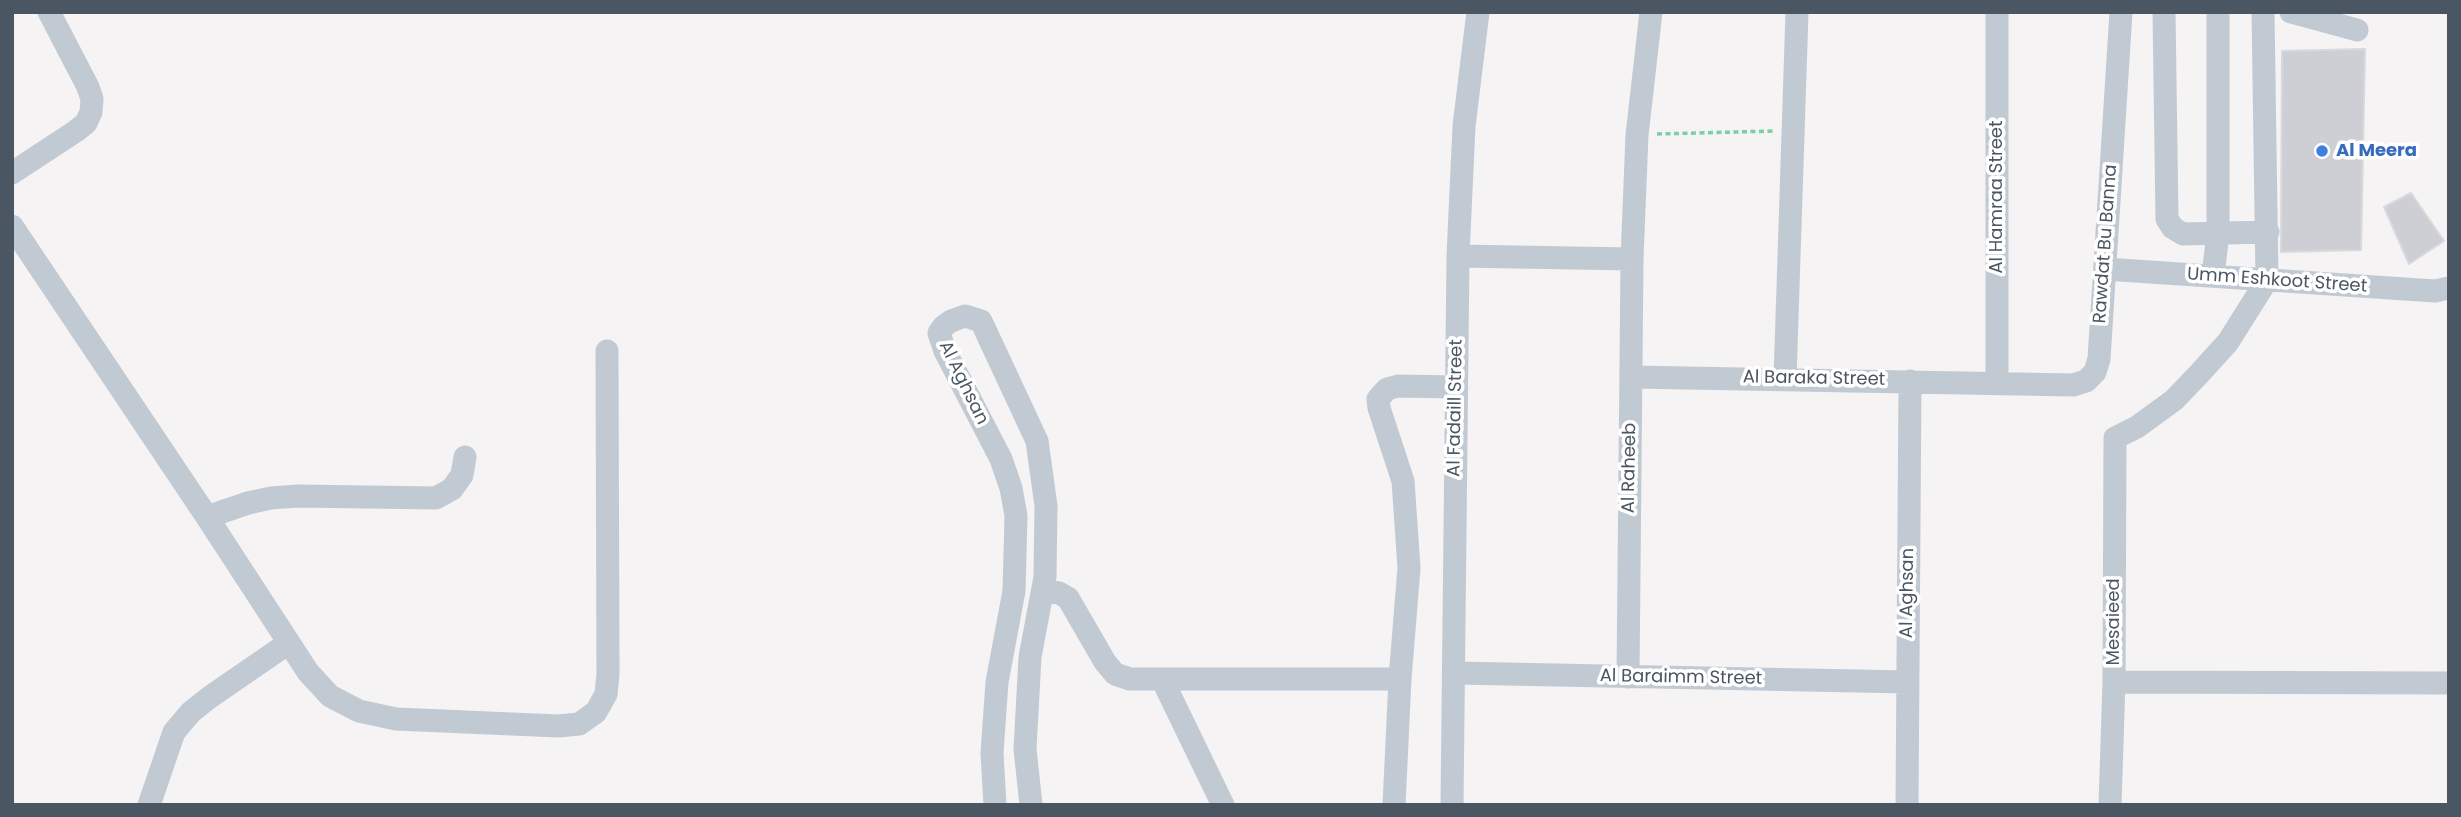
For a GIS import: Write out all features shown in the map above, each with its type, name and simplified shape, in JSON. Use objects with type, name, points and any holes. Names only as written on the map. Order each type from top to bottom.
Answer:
[{"type":"street","points":[[12,173],[76,131],[86,123],[91,111],[92,99],[88,87],[49,12]]},
{"type":"street","name":"Al Fadaill Street","points":[[1452,805],[1458,256],[1464,126],[1478,12]]},
{"type":"street","name":"Al Raheeb","points":[[1628,677],[1632,259],[1637,135],[1651,12]]},
{"type":"street","points":[[1785,379],[1797,12]]},
{"type":"street","name":"Al Hamraa Street","points":[[1997,12],[1997,382]]},
{"type":"street","name":"Rawdat Bu Banna","points":[[1997,382],[2073,385],[2091,377],[2099,359],[2120,12]]},
{"type":"street","points":[[2165,12],[2167,219],[2183,234],[2268,232]]},
{"type":"street","points":[[2213,276],[2218,233],[2218,12]]},
{"type":"street","points":[[2263,12],[2267,280]]},
{"type":"street","points":[[2291,12],[2357,30]]},
{"type":"street","points":[[12,226],[308,673],[330,696],[359,711],[396,719],[558,726],[579,724],[596,712],[606,694],[608,674],[607,351]]},
{"type":"street","points":[[1458,256],[1632,259]]},
{"type":"street","name":"Umm Eshkoot Street","points":[[2105,269],[2435,291],[2449,288]]},
{"type":"street","name":"Mesaieed","points":[[2110,805],[2114,682],[2115,438],[2137,427],[2174,400],[2228,342],[2267,280]]},
{"type":"street","name":"Al Aghsan","points":[[995,805],[992,753],[997,682],[1014,591],[1016,516],[1011,488],[1001,459],[945,351],[939,333],[951,321],[965,316],[981,321],[1037,441],[1046,506],[1045,577],[1030,657],[1025,749],[1031,805]]},
{"type":"street","name":"Al Baraka Street","points":[[1632,376],[1997,382]]},
{"type":"street","name":"Al Aghsan","points":[[1907,805],[1910,381]]},
{"type":"street","points":[[1394,805],[1409,568],[1403,481],[1378,399],[1388,389],[1398,386],[1456,387]]},
{"type":"street","points":[[207,517],[271,498],[436,498],[452,489],[462,475],[466,457]]},
{"type":"street","points":[[1043,591],[1059,593],[1068,598],[1105,662],[1115,674],[1130,679],[1400,680]]},
{"type":"street","points":[[149,805],[174,732],[191,712],[287,644]]},
{"type":"street","name":"Al Baraimm Street","points":[[1455,673],[1907,682]]},
{"type":"street","points":[[1162,679],[1223,805]]},
{"type":"street","points":[[2114,682],[2449,683]]},
{"type":"path","points":[[1637,135],[1792,130]]},
{"type":"building","name":"Al Meera","points":[[2365,49],[2361,250],[2281,252],[2282,51]]},
{"type":"building","points":[[2411,193],[2444,241],[2409,264],[2384,207]]},
{"type":"place","name":"Al Meera","points":[[2322,151]]}]
